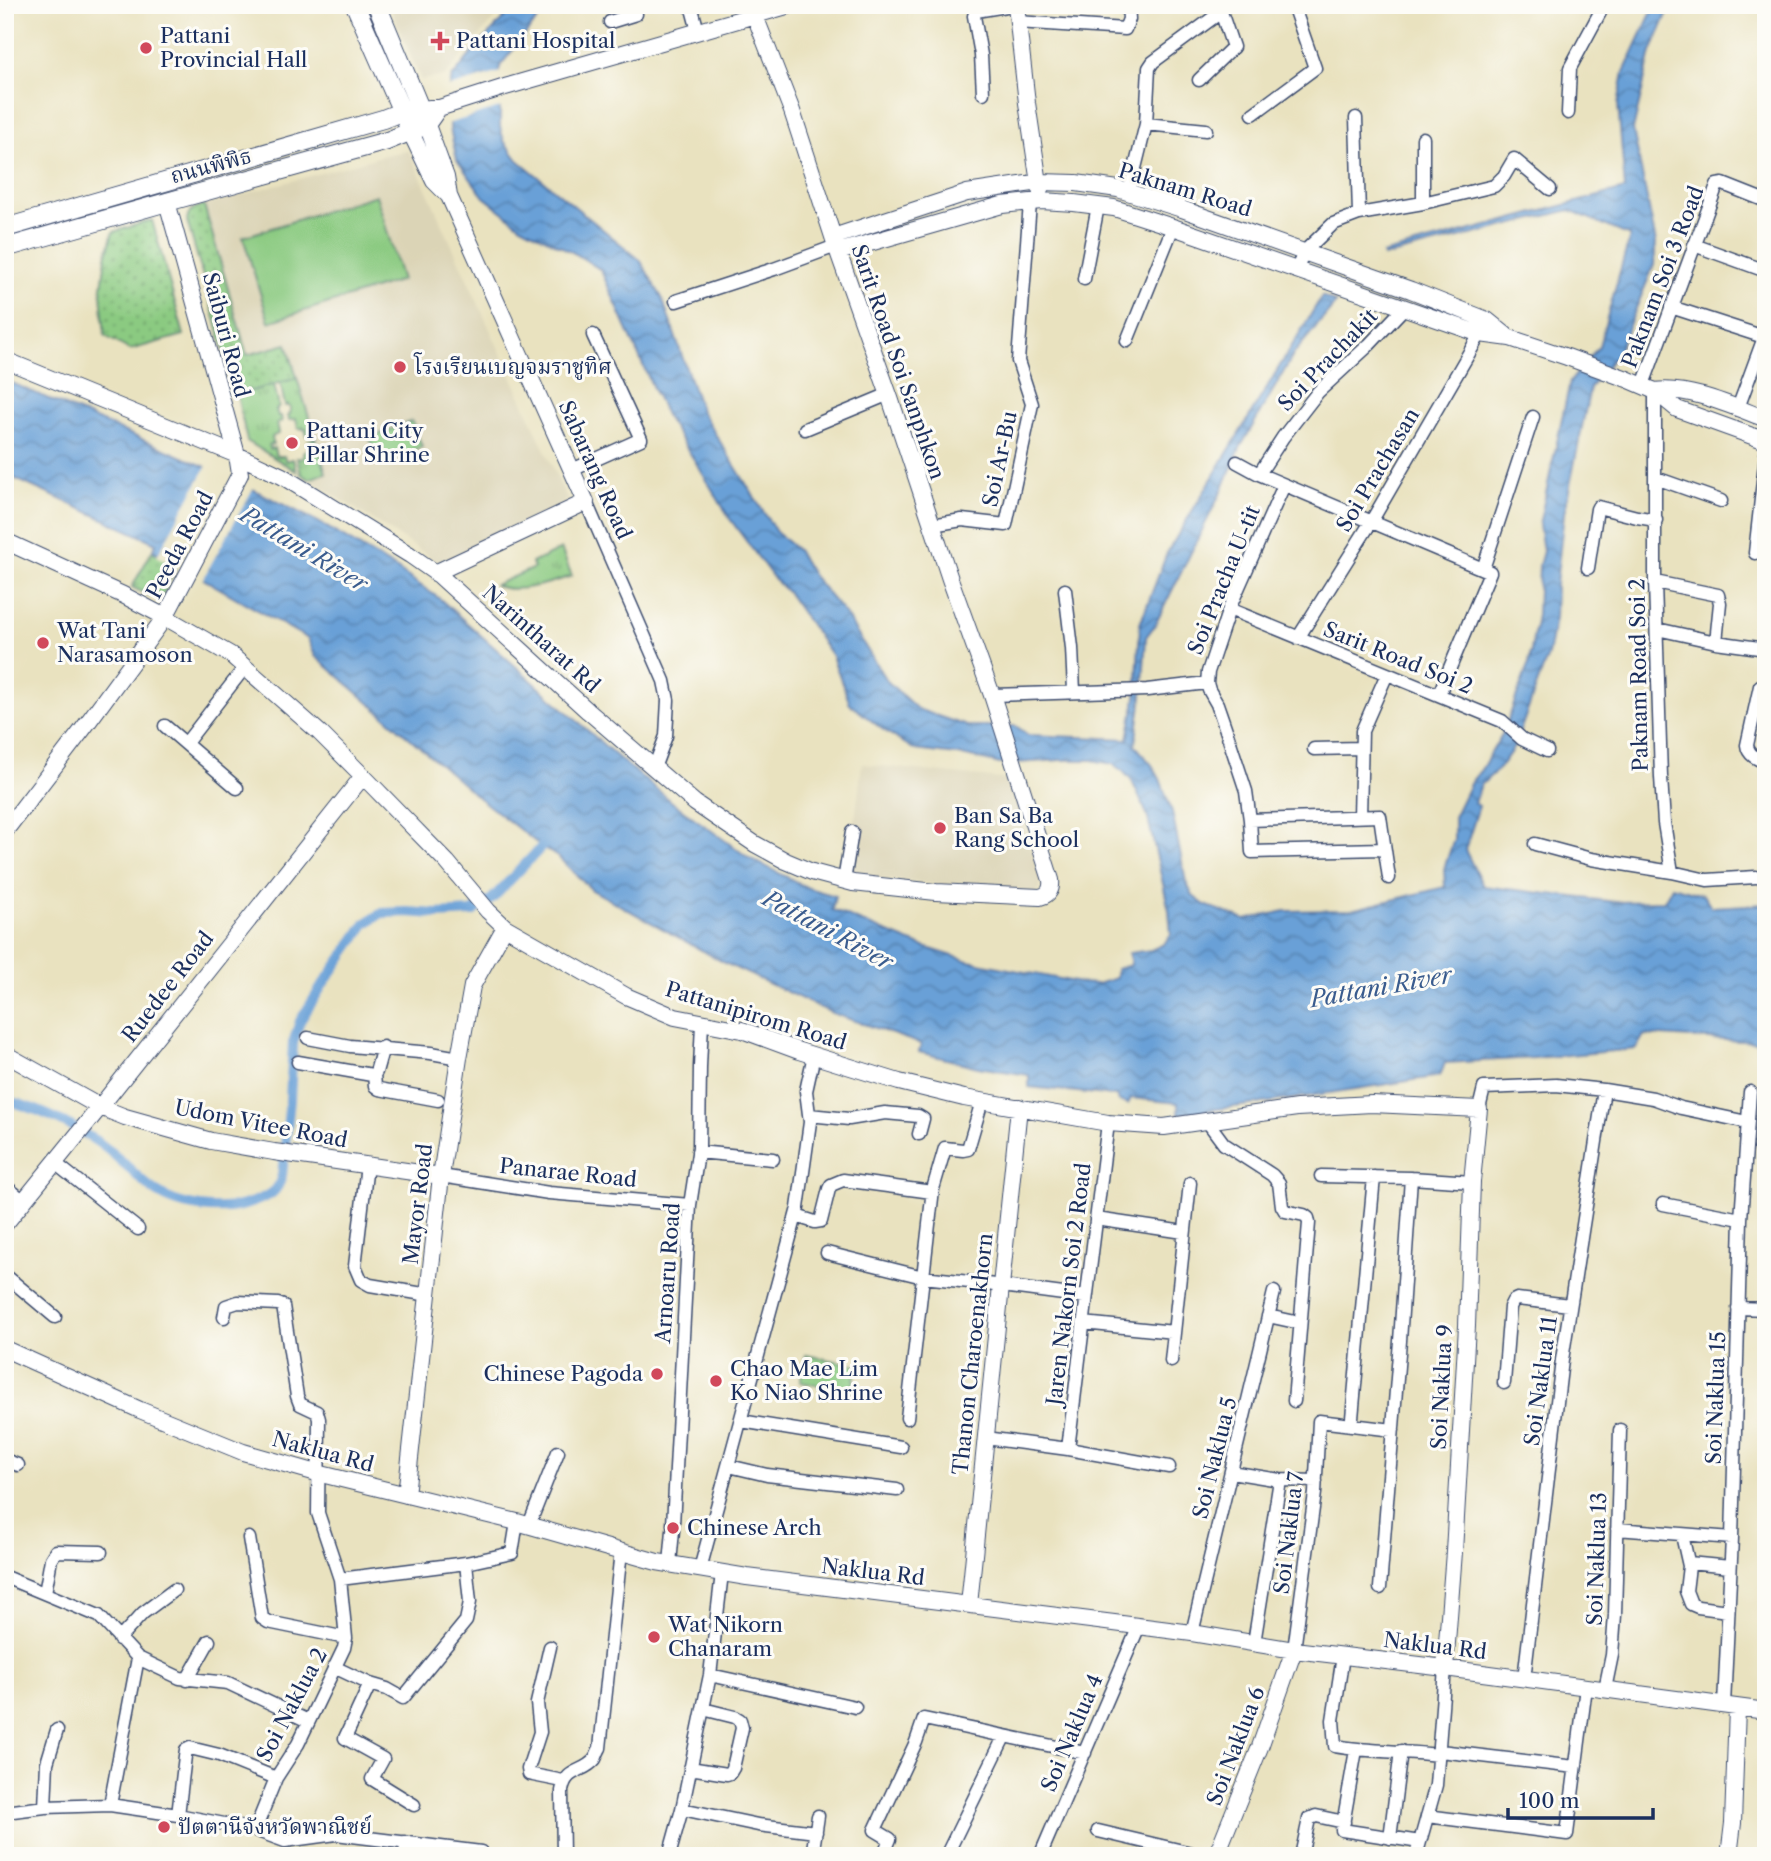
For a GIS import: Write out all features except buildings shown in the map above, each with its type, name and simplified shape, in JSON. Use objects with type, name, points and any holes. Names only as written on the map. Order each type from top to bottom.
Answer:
[{"type":"main road","points":[[355,5],[411,133]]},
{"type":"main road","points":[[377,5],[428,125]]},
{"type":"main road","name":"ถนนพิพิธ","points":[[5,228],[370,123],[419,105]]},
{"type":"main road","name":"ถนนพิพิธ","points":[[5,248],[387,141],[428,125]]},
{"type":"main road","points":[[244,160],[250,179]]},
{"type":"main road","points":[[172,180],[172,200]]},
{"type":"main road","points":[[99,201],[104,220]]},
{"type":"main road","points":[[35,219],[41,238]]},
{"type":"street","points":[[610,22],[636,14],[633,5]]},
{"type":"street","points":[[691,5],[698,32]]},
{"type":"street","points":[[419,105],[441,108],[698,32],[753,10],[790,5]]},
{"type":"street","points":[[982,93],[981,55],[974,16],[976,11],[1014,5],[1039,182],[1035,202]]},
{"type":"street","points":[[1017,22],[1125,29],[1129,19],[1128,5]]},
{"type":"street","points":[[1253,114],[1315,68],[1293,5]]},
{"type":"street","points":[[1568,113],[1570,68],[1604,5]]},
{"type":"street","points":[[1129,192],[1146,124],[1149,68],[1220,9],[1233,47],[1199,80]]},
{"type":"street","name":"Sarit Road Soi Sanphkon","points":[[753,10],[792,111],[992,695],[1051,880],[1050,890]]},
{"type":"street","points":[[428,125],[441,108]]},
{"type":"street","points":[[1356,118],[1359,214]]},
{"type":"street","points":[[1146,124],[1206,130]]},
{"type":"street","name":"Sabarang Road","points":[[428,125],[446,177],[449,196],[664,681],[668,699],[666,736],[654,768]]},
{"type":"street","name":"Sabarang Road","points":[[411,133],[434,181],[449,196]]},
{"type":"street","points":[[1423,138],[1423,203]]},
{"type":"street","points":[[1296,270],[1305,251],[1333,224],[1359,214],[1423,203],[1494,186],[1514,159],[1550,189]]},
{"type":"street","name":"Paknam Road","points":[[836,245],[967,193],[1039,182],[1076,183],[1129,192],[1305,251],[1510,338],[1649,388],[1677,409],[1766,441]]},
{"type":"street","name":"Paknam Soi 3 Road","points":[[1649,388],[1671,307],[1716,187],[1721,184],[1766,201]]},
{"type":"street","name":"Saiburi Road","points":[[172,200],[237,455],[239,480]]},
{"type":"street","name":"Paknam Road","points":[[836,245],[1002,205],[1035,202],[1114,208],[1404,308],[1484,327]]},
{"type":"street","name":"Soi Ar-Bu","points":[[932,525],[962,520],[1006,525],[1032,404],[1018,361],[1035,202]]},
{"type":"street","points":[[1084,279],[1098,206]]},
{"type":"street","points":[[1127,341],[1173,227]]},
{"type":"street","points":[[676,301],[774,269],[836,245]]},
{"type":"street","points":[[1694,245],[1766,271]]},
{"type":"street","points":[[1671,307],[1765,335],[1738,408]]},
{"type":"street","name":"Soi Prachakit","points":[[1259,474],[1283,437],[1318,392],[1404,308]]},
{"type":"street","name":"Soi Prachasan","points":[[1298,638],[1371,522],[1484,327]]},
{"type":"street","points":[[572,470],[641,439],[593,335]]},
{"type":"street","name":"Narintharat Rd","points":[[5,360],[282,476],[410,555],[436,573],[695,803],[755,844],[786,861],[844,881],[936,892],[1027,897],[1046,895],[1050,890]]},
{"type":"street","name":"Paknam Road","points":[[1649,388],[1682,391],[1766,419]]},
{"type":"street","name":"Paknam Road Soi 2","points":[[1649,388],[1656,478],[1655,583],[1661,789],[1672,872]]},
{"type":"street","points":[[804,429],[889,394]]},
{"type":"street","points":[[1439,694],[1487,570],[1533,417]]},
{"type":"street","points":[[1755,553],[1766,454]]},
{"type":"street","points":[[1237,462],[1284,485],[1487,570]]},
{"type":"street","points":[[1656,478],[1721,501]]},
{"type":"street","name":"Peeda Road","points":[[5,831],[165,617],[239,480]]},
{"type":"street","name":"Soi Pracha U-tit","points":[[1284,485],[1229,609],[1208,672],[1208,683],[1246,791],[1252,852],[1384,849]]},
{"type":"street","points":[[436,573],[586,502]]},
{"type":"street","points":[[1588,568],[1598,507],[1656,520]]},
{"type":"street","name":"Pattanipirom Road","points":[[5,541],[78,573],[165,617],[231,655],[320,733],[447,862],[476,898],[505,927],[626,996],[675,1017],[742,1030],[899,1082],[982,1101],[1108,1123],[1164,1127],[1297,1108],[1372,1104],[1479,1109]]},
{"type":"street","points":[[1655,583],[1718,594],[1720,603],[1716,642]]},
{"type":"street","points":[[1065,590],[1074,691]]},
{"type":"street","name":"Sarit Road Soi 2","points":[[1229,609],[1502,721],[1522,739],[1547,751]]},
{"type":"street","points":[[1657,629],[1716,642],[1766,649]]},
{"type":"street","points":[[186,743],[245,667]]},
{"type":"street","points":[[1360,817],[1362,732],[1388,674]]},
{"type":"street","points":[[992,695],[1140,690],[1208,683]]},
{"type":"street","points":[[1760,686],[1747,750],[1766,762]]},
{"type":"street","points":[[165,726],[237,788]]},
{"type":"street","points":[[1314,749],[1362,748]]},
{"type":"street","name":"Ruedee Road","points":[[5,1224],[363,776]]},
{"type":"street","points":[[1250,820],[1381,816],[1389,878]]},
{"type":"street","points":[[844,881],[852,832]]},
{"type":"street","points":[[1535,844],[1591,859],[1707,880],[1756,877]]},
{"type":"street","name":"Mayor Road","points":[[406,1495],[441,1176],[459,1058],[472,986],[505,927]]},
{"type":"street","name":"Arnoaru Road","points":[[670,1564],[690,1205],[698,1152],[702,1023]]},
{"type":"street","points":[[308,1038],[350,1046],[383,1047],[459,1058]]},
{"type":"street","points":[[383,1047],[374,1074],[375,1086],[438,1100]]},
{"type":"street","name":"Udom Vitee Road","points":[[5,1054],[100,1107],[125,1117],[211,1141],[441,1176]]},
{"type":"street","points":[[700,1569],[796,1216],[810,1122],[806,1091],[814,1055]]},
{"type":"street","points":[[298,1062],[374,1074]]},
{"type":"street","points":[[1479,1109],[1484,1088],[1556,1085],[1653,1098],[1681,1108],[1748,1122]]},
{"type":"street","name":"Soi Naklua 11","points":[[1524,1679],[1562,1360],[1604,1090]]},
{"type":"street","name":"Soi Naklua 15","points":[[1731,1706],[1728,1611],[1741,1219],[1750,1092]]},
{"type":"street","points":[[907,1418],[932,1192],[945,1148],[968,1149],[982,1101]]},
{"type":"street","name":"Thanon Charoenakhorn","points":[[969,1605],[1019,1107]]},
{"type":"street","name":"Soi Naklua 9","points":[[1445,1668],[1454,1552],[1472,1182],[1479,1109]]},
{"type":"street","points":[[809,1115],[849,1119],[886,1113],[918,1116],[923,1119],[919,1134]]},
{"type":"street","points":[[1207,1121],[1224,1144],[1272,1175],[1279,1183],[1285,1211],[1308,1218],[1294,1401]]},
{"type":"street","name":"Jaren Nakorn Soi 2 Road","points":[[1068,1449],[1108,1123]]},
{"type":"street","points":[[698,1152],[773,1159]]},
{"type":"street","points":[[55,1163],[138,1229]]},
{"type":"street","points":[[367,1165],[355,1266],[361,1280],[370,1285],[429,1295]]},
{"type":"street","name":"Panarae Road","points":[[441,1176],[549,1193],[690,1205]]},
{"type":"street","points":[[1321,1176],[1472,1182]]},
{"type":"street","points":[[1352,1418],[1374,1177]]},
{"type":"street","points":[[1380,1588],[1411,1178]]},
{"type":"street","points":[[796,1216],[821,1222],[831,1185],[844,1180],[932,1192]]},
{"type":"street","points":[[1171,1361],[1190,1183]]},
{"type":"street","points":[[5,1186],[24,1201]]},
{"type":"street","points":[[1663,1204],[1741,1219]]},
{"type":"street","points":[[1096,1219],[1184,1232]]},
{"type":"street","points":[[827,1253],[923,1278],[1086,1297]]},
{"type":"street","points":[[5,1275],[55,1317]]},
{"type":"street","name":"Soi Naklua 5","points":[[1192,1633],[1274,1292]]},
{"type":"street","points":[[1504,1383],[1510,1307],[1513,1301],[1517,1299],[1570,1305]]},
{"type":"street","name":"Soi Naklua 2","points":[[224,1317],[226,1306],[238,1302],[278,1304],[283,1307],[297,1396],[300,1404],[317,1412],[319,1419],[317,1513],[340,1579],[345,1638],[344,1648],[298,1744],[276,1778],[255,1830]]},
{"type":"street","points":[[1738,1308],[1766,1309]]},
{"type":"street","points":[[1268,1316],[1300,1323]]},
{"type":"street","points":[[1083,1323],[1174,1332]]},
{"type":"street","name":"Naklua Rd","points":[[5,1349],[140,1410],[243,1452],[670,1564],[722,1573],[1192,1633],[1294,1650],[1766,1711]]},
{"type":"street","points":[[741,1421],[901,1447]]},
{"type":"street","name":"Soi Naklua 7","points":[[1294,1650],[1316,1481],[1319,1421],[1393,1430]]},
{"type":"street","name":"Soi Naklua 13","points":[[1605,1689],[1612,1655],[1615,1615],[1620,1430]]},
{"type":"street","points":[[986,1438],[1169,1466]]},
{"type":"street","points":[[340,1579],[466,1563],[512,1553],[558,1452]]},
{"type":"street","points":[[5,1460],[18,1465]]},
{"type":"street","points":[[729,1466],[767,1475],[897,1490]]},
{"type":"street","points":[[1230,1472],[1280,1480],[1316,1481]]},
{"type":"street","points":[[1254,1643],[1280,1480]]},
{"type":"street","points":[[1617,1529],[1732,1538]]},
{"type":"street","points":[[1682,1535],[1689,1563],[1686,1591],[1691,1604],[1728,1611]]},
{"type":"street","points":[[249,1538],[262,1618],[268,1622],[345,1638]]},
{"type":"street","points":[[45,1593],[51,1559],[56,1551],[101,1552]]},
{"type":"street","points":[[563,1856],[564,1781],[572,1772],[594,1760],[600,1748],[621,1551]]},
{"type":"street","points":[[334,1667],[403,1698],[466,1621],[471,1602],[466,1563]]},
{"type":"street","points":[[1689,1563],[1730,1567]]},
{"type":"street","points":[[669,1856],[710,1675],[722,1573]]},
{"type":"street","points":[[5,1577],[99,1616],[138,1658],[180,1678],[228,1683],[308,1721]]},
{"type":"street","points":[[119,1639],[143,1613],[174,1590]]},
{"type":"street","name":"Soi Naklua 4","points":[[1040,1856],[1139,1626]]},
{"type":"street","points":[[187,1679],[209,1641]]},
{"type":"street","points":[[550,1647],[537,1703],[540,1732],[528,1769],[533,1775],[564,1781]]},
{"type":"street","name":"Soi Naklua 6","points":[[1216,1856],[1260,1747],[1294,1650]]},
{"type":"street","points":[[1343,1656],[1333,1720],[1335,1746],[1356,1750],[1439,1753],[1575,1767]]},
{"type":"street","points":[[110,1805],[138,1658]]},
{"type":"street","points":[[1416,1856],[1436,1785],[1445,1668]]},
{"type":"street","points":[[710,1675],[855,1707]]},
{"type":"street","points":[[370,1685],[345,1738],[383,1759],[372,1779],[414,1805]]},
{"type":"street","points":[[1427,1816],[1567,1834],[1587,1687]]},
{"type":"street","points":[[1729,1856],[1733,1823],[1731,1706]]},
{"type":"street","points":[[690,1769],[730,1773],[742,1728],[740,1720],[735,1717],[703,1709]]},
{"type":"street","points":[[883,1856],[890,1839],[875,1830],[924,1719],[1085,1753]]},
{"type":"street","points":[[44,1807],[47,1763],[57,1730]]},
{"type":"street","points":[[946,1856],[1004,1737]]},
{"type":"street","points":[[178,1815],[186,1750],[190,1748],[219,1755],[276,1778]]},
{"type":"street","points":[[1356,1750],[1342,1830],[1420,1842]]},
{"type":"street","points":[[1390,1838],[1401,1751]]},
{"type":"street","points":[[5,1812],[44,1807],[110,1805],[255,1830],[285,1841],[336,1834],[481,1852]]},
{"type":"street","points":[[682,1808],[758,1825],[816,1832]]},
{"type":"street","points":[[812,1856],[818,1816]]},
{"type":"street","points":[[1301,1856],[1309,1819],[1316,1816],[1344,1822]]},
{"type":"street","points":[[1098,1831],[1205,1856]]},
{"type":"street","points":[[404,1842],[408,1856]]},
{"type":"shaded area","name":"Pattani Hospital","points":[[389,5],[506,5],[445,76],[421,80]]},
{"type":"shaded area","name":"โรงเรียนเบญจมราชูทิศ","points":[[409,151],[568,501],[440,563],[309,479],[326,473],[287,344],[247,356],[204,205]]},
{"type":"shaded area","name":"Ban Sa Ba Rang School","points":[[862,764],[1009,780],[1042,880],[1040,888],[1034,894],[848,876]]},
{"type":"green space","points":[[376,195],[402,280],[269,322],[243,237]]},
{"type":"green space","points":[[204,205],[247,355],[287,344],[297,378],[237,395],[187,221],[192,210]]},
{"type":"green space","points":[[152,220],[184,335],[130,350],[105,336],[101,294],[106,257],[113,232]]},
{"type":"green space","points":[[297,378],[326,473],[309,479],[301,474],[297,458],[304,457],[303,452],[310,448],[308,441],[314,439],[313,435],[307,436],[305,429],[298,428],[296,419],[289,420],[291,408],[285,406],[280,382]]},
{"type":"green space","points":[[274,384],[279,407],[276,410],[282,422],[277,423],[279,433],[272,437],[273,444],[269,445],[270,449],[274,448],[276,456],[284,456],[286,461],[293,459],[296,471],[247,441],[237,395]]},
{"type":"green space","points":[[412,421],[422,447],[380,463],[370,438]]},
{"type":"green space","points":[[561,549],[572,576],[523,588],[503,588],[495,585],[534,568],[532,563]]},
{"type":"green space","points":[[152,551],[176,568],[163,595],[159,596],[132,587]]},
{"type":"green space","points":[[806,1355],[857,1365],[852,1392],[800,1382]]},
{"type":"water","name":"Pattani River","points":[[516,5],[549,5],[500,66],[500,127],[504,141],[518,160],[640,260],[662,298],[701,411],[776,532],[797,550],[813,576],[845,614],[886,680],[917,709],[967,726],[1016,726],[1028,735],[1128,739],[1136,697],[1140,624],[1167,553],[1322,296],[1336,303],[1295,352],[1240,448],[1155,625],[1146,637],[1142,697],[1135,745],[1160,779],[1172,812],[1186,882],[1193,896],[1205,905],[1245,920],[1285,911],[1351,910],[1445,887],[1444,869],[1454,839],[1454,817],[1471,782],[1504,731],[1529,663],[1537,615],[1539,566],[1543,551],[1539,525],[1570,382],[1599,346],[1630,236],[1570,210],[1383,257],[1382,254],[1625,189],[1618,104],[1624,72],[1655,5],[1671,5],[1651,52],[1633,130],[1656,243],[1654,265],[1618,352],[1590,388],[1564,514],[1555,618],[1548,655],[1514,747],[1500,767],[1481,785],[1474,803],[1479,806],[1465,850],[1483,886],[1616,902],[1664,901],[1672,886],[1703,895],[1712,907],[1766,904],[1766,1057],[1758,1055],[1758,1042],[1644,1035],[1636,1049],[1445,1063],[1440,1076],[1178,1114],[1178,1103],[1131,1098],[1128,1104],[1118,1101],[1116,1096],[1029,1087],[1029,1075],[978,1067],[919,1052],[921,1044],[832,1013],[725,963],[592,890],[559,858],[479,798],[315,656],[308,639],[153,550],[156,543],[5,474],[5,380],[229,477],[318,522],[397,569],[440,599],[672,802],[749,858],[808,888],[835,896],[832,910],[918,945],[969,961],[1080,983],[1097,984],[1116,978],[1116,969],[1131,965],[1129,953],[1151,950],[1164,944],[1171,934],[1169,910],[1147,814],[1132,781],[1123,771],[1113,764],[1092,760],[1000,764],[966,756],[915,750],[850,704],[832,656],[788,593],[772,576],[730,519],[665,415],[601,270],[521,226],[484,197],[457,160],[450,129],[452,78]]},
{"type":"pier","points":[[504,71],[503,107],[447,124],[446,88]]},
{"type":"pier","points":[[208,464],[254,487],[201,582],[157,556]]},
{"type":"waterway","points":[[5,1100],[39,1111],[83,1133],[109,1150],[151,1188],[173,1200],[200,1207],[228,1208],[264,1198],[275,1190],[282,1175],[293,1043],[300,1021],[366,923],[382,913],[472,912],[492,899],[552,836]]},
{"type":"place","name":"Pattani Hospital","points":[[440,41]]},
{"type":"place","name":"Pattani Provincial Hall","points":[[146,48]]},
{"type":"place","name":"โรงเรียนเบญจมราชูทิศ","points":[[400,367]]},
{"type":"place","name":"Pattani City Pillar Shrine","points":[[292,443]]},
{"type":"place","name":"Wat Tani Narasamoson","points":[[43,643]]},
{"type":"place","name":"Ban Sa Ba Rang School","points":[[940,828]]},
{"type":"place","name":"Chinese Pagoda","points":[[657,1374]]},
{"type":"place","name":"Chao Mae Lim Ko Niao Shrine","points":[[716,1381]]},
{"type":"place","name":"Chinese Arch","points":[[673,1528]]},
{"type":"place","name":"Wat Nikorn Chanaram","points":[[654,1637]]},
{"type":"place","name":"ปัตตานีจังหวัดพาณิชย์","points":[[164,1827]]}]
